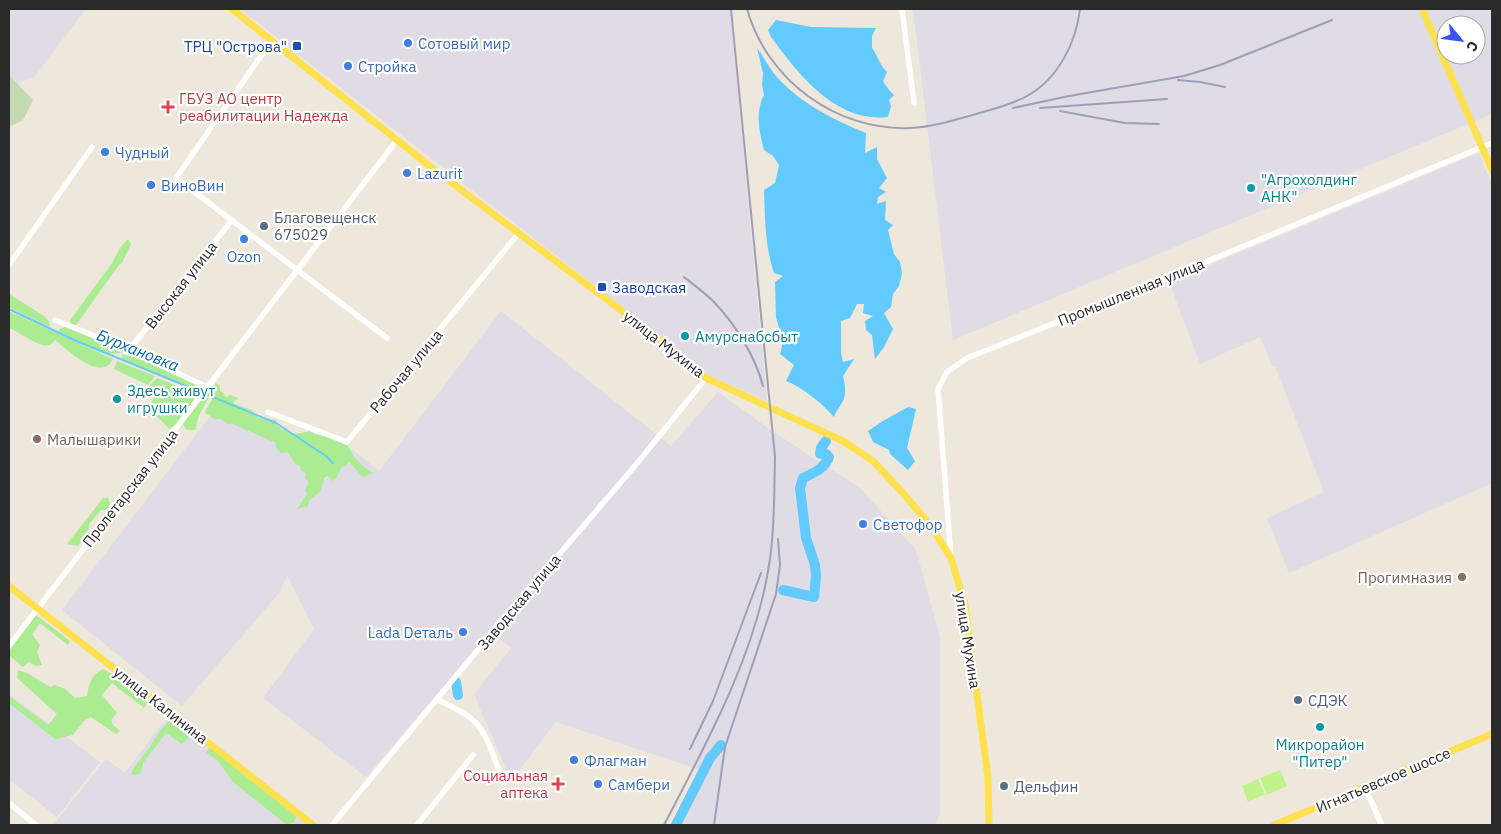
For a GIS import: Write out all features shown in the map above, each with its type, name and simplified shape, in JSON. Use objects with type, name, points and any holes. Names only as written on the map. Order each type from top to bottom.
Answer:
[{"type":"main road","name":"улица Мухина","points":[[232,9],[397,140],[706,378],[843,441],[873,461],[902,492],[930,525],[951,558],[965,605],[988,777],[989,825]]},
{"type":"main road","points":[[1422,9],[1492,170]]},
{"type":"main road","name":"улица Калинина","points":[[9,586],[313,825]]},
{"type":"main road","name":"Игнатьевское шоссе","points":[[1274,825],[1492,734]]},
{"type":"street","points":[[902,9],[914,103]]},
{"type":"street","points":[[263,53],[176,178],[387,338]]},
{"type":"street","name":"Пролетарская улица","points":[[9,646],[397,140]]},
{"type":"street","name":"Промышленная улица","points":[[951,558],[938,389],[947,372],[967,358],[1148,286],[1492,142]]},
{"type":"street","points":[[9,265],[92,147]]},
{"type":"street","name":"Высокая улица","points":[[129,350],[232,220]]},
{"type":"street","name":"Рабочая улица","points":[[268,412],[347,442],[518,234]]},
{"type":"street","points":[[55,320],[129,350],[204,392]]},
{"type":"street","name":"Заводская улица","points":[[332,825],[491,634],[639,461],[706,378]]},
{"type":"street","points":[[438,700],[462,712],[475,723],[484,735],[504,783]]},
{"type":"street","points":[[417,825],[473,754]]},
{"type":"street","points":[[1365,788],[1382,825]]},
{"type":"street","points":[[9,804],[36,825]]},
{"type":"shaded area","points":[[9,9],[86,9],[34,77],[18,83],[9,75]]},
{"type":"shaded area","points":[[240,9],[730,9],[767,401],[710,376]]},
{"type":"shaded area","points":[[913,9],[1492,9],[1492,114],[953,340]]},
{"type":"shaded area","points":[[1479,153],[1492,185],[1492,483],[1289,573],[1267,518],[1324,492],[1275,366],[1273,367],[1260,337],[1200,364],[1169,282]]},
{"type":"shaded area","points":[[501,311],[671,446],[718,392],[772,431],[860,488],[916,550],[940,637],[940,814],[935,825],[683,825],[707,772],[556,722],[511,781],[474,694],[511,648],[490,632],[366,777],[263,698],[314,629],[287,575],[280,592],[182,706],[62,610],[214,411],[276,433],[322,483],[353,450],[379,471]]},
{"type":"shaded area","points":[[9,694],[100,762],[57,817],[9,779]]},
{"type":"shaded area","points":[[171,718],[177,720],[308,825],[53,825],[106,759],[125,773],[162,724]]},
{"type":"green space","points":[[9,75],[33,100],[23,120],[9,127]]},
{"type":"green space","points":[[128,239],[131,244],[122,263],[76,325],[70,323],[112,263],[120,248]]},
{"type":"green space","points":[[9,294],[44,316],[49,321],[50,327],[9,307]]},
{"type":"green space","points":[[9,311],[113,359],[108,365],[101,368],[84,362],[55,340],[45,346],[35,342],[9,328]]},
{"type":"green space","points":[[73,327],[126,352],[108,354],[60,333],[59,329]]},
{"type":"green space","points":[[122,355],[139,356],[204,389],[201,392],[122,359]]},
{"type":"green space","points":[[117,361],[155,376],[148,385],[114,369]]},
{"type":"green space","points":[[157,378],[197,395],[182,418],[169,429],[150,406],[157,391],[150,385]]},
{"type":"green space","points":[[217,383],[225,397],[231,395],[238,398],[233,403],[251,410],[259,418],[276,420],[277,426],[286,431],[296,434],[310,431],[314,434],[330,437],[348,446],[354,457],[373,473],[363,477],[349,462],[346,466],[342,467],[336,478],[332,481],[328,476],[325,477],[320,492],[309,500],[308,506],[297,509],[307,494],[305,490],[308,485],[308,480],[305,479],[306,473],[301,470],[300,466],[295,464],[288,452],[281,453],[276,448],[276,443],[233,424],[227,424],[222,419],[215,419],[205,413],[212,400],[212,389]]},
{"type":"green space","points":[[205,397],[209,398],[202,409],[196,429],[187,430],[182,423]]},
{"type":"green space","points":[[103,498],[108,498],[110,504],[106,510],[101,510],[90,523],[86,536],[78,546],[67,544]]},
{"type":"green space","points":[[36,615],[70,641],[68,645],[40,623],[32,634],[40,645],[37,652],[42,665],[36,666],[28,662],[23,667],[9,655],[9,650]]},
{"type":"green space","points":[[103,669],[148,702],[144,708],[112,683],[102,695],[117,713],[111,720],[113,725],[120,731],[116,734],[91,717],[84,721],[73,735],[55,739],[9,703],[9,696],[48,725],[57,714],[17,678],[18,670],[27,673],[50,687],[55,685],[65,689],[75,698],[87,696],[91,680]]},
{"type":"green space","points":[[170,721],[190,736],[182,744],[166,733],[143,763],[141,773],[131,774],[159,733]]},
{"type":"green space","points":[[210,747],[296,814],[294,822],[287,825],[233,782],[218,761],[206,752]]},
{"type":"green space","points":[[1280,770],[1287,786],[1267,795],[1260,778]]},
{"type":"green space","points":[[1258,779],[1265,794],[1248,802],[1242,786]]},
{"type":"water","points":[[776,20],[811,27],[876,28],[872,36],[872,48],[887,72],[883,81],[894,95],[889,100],[891,106],[888,117],[869,117],[852,112],[820,94],[771,37],[768,30]]},
{"type":"water","points":[[757,48],[771,70],[796,95],[830,116],[866,133],[865,153],[877,147],[877,159],[887,178],[879,188],[886,192],[878,197],[877,204],[886,201],[885,220],[893,225],[888,230],[894,254],[900,262],[902,273],[899,286],[893,294],[891,307],[884,313],[893,329],[884,347],[875,359],[872,335],[866,330],[865,321],[873,316],[863,313],[864,304],[857,304],[850,318],[841,321],[841,353],[843,362],[854,359],[843,376],[845,395],[834,417],[812,396],[786,381],[794,365],[780,354],[783,342],[776,317],[775,282],[783,276],[774,273],[771,263],[766,232],[764,190],[775,183],[779,165],[773,156],[764,150],[761,136],[759,115],[764,95],[762,85],[763,73]]},
{"type":"water","points":[[908,407],[916,409],[907,448],[915,461],[908,470],[890,454],[889,450],[873,442],[868,431]]},
{"type":"waterway","name":"Бурхановка","points":[[9,309],[74,340],[276,423],[326,456],[333,463]]},
{"type":"waterway","name":"Бурхановка","points":[[783,590],[814,597],[815,565],[806,538],[800,488],[803,478],[819,470],[827,461],[829,457],[826,454],[820,454],[821,448],[826,441]]},
{"type":"waterway","name":"Бурхановка","points":[[456,682],[458,695]]},
{"type":"waterway","name":"Бурхановка","points":[[676,825],[710,758],[721,745]]},
{"type":"railway","points":[[664,825],[713,729],[742,662],[763,594],[773,533],[775,457],[731,9]]},
{"type":"railway","points":[[747,9],[757,35],[770,58],[788,79],[808,96],[831,110],[856,121],[883,127],[910,128],[943,123],[1002,106],[1021,99],[1038,89],[1048,80],[1064,59],[1074,35],[1080,9]]},
{"type":"railway","points":[[1013,108],[1184,76],[1220,65],[1332,20]]},
{"type":"railway","points":[[1178,80],[1225,87]]},
{"type":"railway","points":[[1040,108],[1167,99]]},
{"type":"railway","points":[[1060,111],[1125,123],[1159,124]]},
{"type":"railway","points":[[684,277],[711,299],[730,321],[750,352],[763,386]]},
{"type":"railway","points":[[714,825],[725,747],[776,594],[780,565],[778,539]]},
{"type":"railway","points":[[690,749],[713,701],[761,573]]},
{"type":"place","name":"Сотовый мир","points":[[408,43]]},
{"type":"place","name":"ТРЦ \"Острова\"","points":[[297,46]]},
{"type":"place","name":"Стройка","points":[[348,66]]},
{"type":"place","name":"ГБУЗ АО центр реабилитации Надежда","points":[[168,107]]},
{"type":"place","name":"Чудный","points":[[105,152]]},
{"type":"place","name":"Lazurit","points":[[407,173]]},
{"type":"place","name":"ВиноВин","points":[[151,185]]},
{"type":"place","name":"\"Агрохолдинг АНК\"","points":[[1251,188]]},
{"type":"place","name":"Благовещенск 675029","points":[[264,226]]},
{"type":"place","name":"Ozon","points":[[244,239]]},
{"type":"place","name":"Заводская","points":[[602,287]]},
{"type":"place","name":"Амурснабсбыт","points":[[685,336]]},
{"type":"place","name":"Здесь живут игрушки","points":[[117,399]]},
{"type":"place","name":"Малышарики","points":[[37,439]]},
{"type":"place","name":"Светофор","points":[[863,524]]},
{"type":"place","name":"Прогимназия","points":[[1462,577]]},
{"type":"place","name":"Lada Dеталь","points":[[463,632]]},
{"type":"place","name":"СДЭК","points":[[1298,700]]},
{"type":"place","name":"Микрорайон \"Питер\"","points":[[1320,727]]},
{"type":"place","name":"Флагман","points":[[574,760]]},
{"type":"place","name":"Социальная аптека","points":[[558,784]]},
{"type":"place","name":"Самбери","points":[[598,784]]},
{"type":"place","name":"Дельфин","points":[[1004,786]]}]
